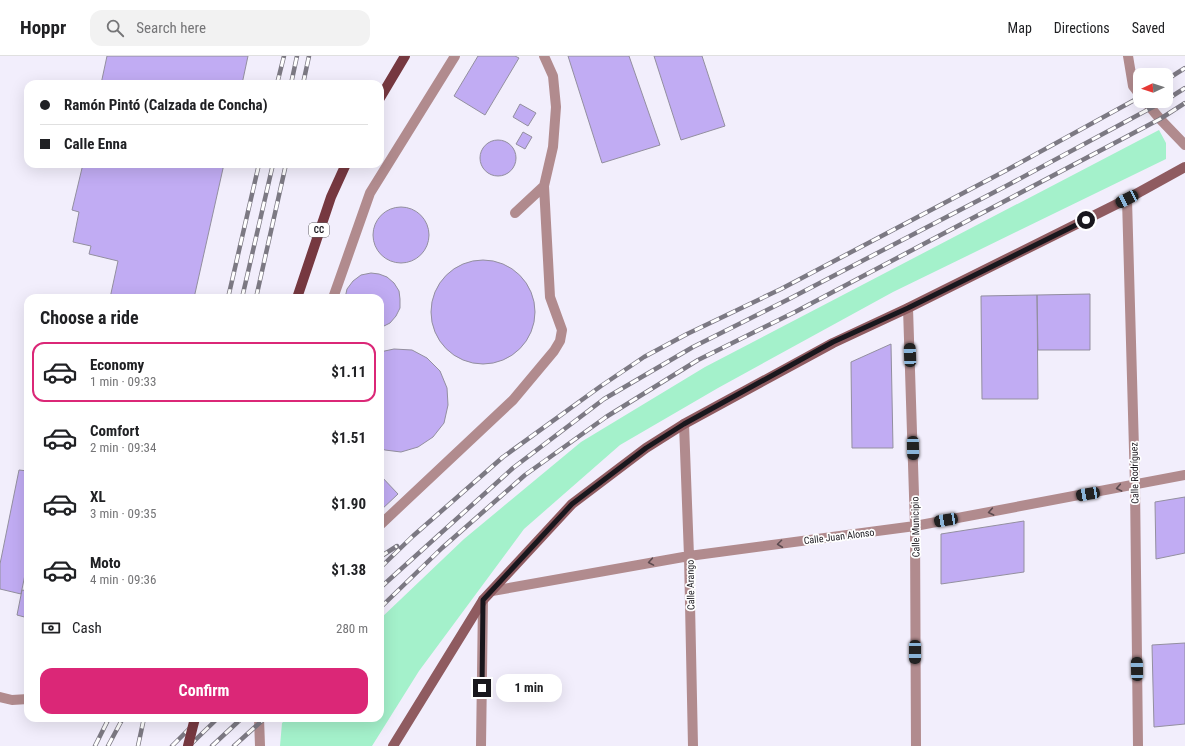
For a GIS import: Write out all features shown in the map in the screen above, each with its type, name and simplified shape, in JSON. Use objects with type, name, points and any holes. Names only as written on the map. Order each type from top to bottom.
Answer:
[{"type":"main road","points":[[384,91],[405,56]]},
{"type":"main road","name":"CC","points":[[298,294],[331,197],[344,168]]},
{"type":"main road","points":[[393,746],[483,600],[572,504],[646,448],[684,424],[833,342],[908,308],[1127,199],[1185,168]]},
{"type":"main road","points":[[188,746],[194,722]]},
{"type":"street","points":[[335,294],[370,192],[455,56]]},
{"type":"street","points":[[384,521],[512,400],[554,351],[560,341],[562,330],[550,297],[544,186],[553,146],[556,106],[553,76],[544,56]]},
{"type":"street","points":[[1128,56],[1133,86]]},
{"type":"street","points":[[1151,108],[1185,145]]},
{"type":"street","points":[[515,213],[544,186]]},
{"type":"street","name":"Calle Rodríguez","points":[[1127,199],[1135,485],[1138,746]]},
{"type":"street","name":"Calle Municipio","points":[[908,308],[915,526],[916,746]]},
{"type":"street","name":"Calle Arango","points":[[684,424],[689,556],[693,746]]},
{"type":"street","name":"Calle Juan Alonso","points":[[492,591],[689,556],[915,526],[1185,475]]},
{"type":"street","points":[[481,746],[483,600]]},
{"type":"street","points":[[0,697],[12,700],[24,699]]},
{"type":"street","points":[[259,722],[260,746]]},
{"type":"green space","points":[[1159,130],[1166,143],[1166,159],[893,292],[718,388],[620,445],[524,529],[419,671],[372,746],[280,746],[283,722],[384,722],[384,615],[464,539],[581,442],[705,367]]},
{"type":"building","points":[[107,56],[248,56],[243,80],[102,80]]},
{"type":"building","points":[[478,56],[515,56],[519,58],[485,115],[454,96]]},
{"type":"building","points":[[568,56],[629,56],[660,145],[602,163]]},
{"type":"building","points":[[654,56],[702,56],[725,126],[681,140]]},
{"type":"building","points":[[520,104],[536,113],[528,126],[513,117]]},
{"type":"building","points":[[523,132],[532,137],[525,149],[516,144]]},
{"type":"building","points":[[502,140],[511,145],[515,151],[515,165],[511,171],[502,176],[494,176],[485,171],[481,165],[480,154],[485,145],[491,141]]},
{"type":"building","points":[[82,168],[223,168],[195,294],[111,294],[118,261],[89,254],[91,246],[73,242],[79,212],[72,210]]},
{"type":"building","points":[[401,207],[412,209],[421,215],[427,224],[429,235],[427,246],[421,255],[412,261],[401,263],[390,261],[381,255],[375,246],[373,235],[375,224],[381,215],[390,209]]},
{"type":"building","points":[[483,260],[503,264],[520,275],[531,292],[535,312],[531,332],[520,349],[503,360],[483,364],[463,360],[446,349],[435,332],[431,312],[435,292],[446,275],[463,264]]},
{"type":"building","points":[[371,273],[387,277],[394,283],[399,291],[400,308],[390,323],[384,326],[384,294],[346,294],[347,289],[353,281],[361,275]]},
{"type":"building","points":[[1090,294],[1090,350],[1038,350],[1037,295]]},
{"type":"building","points":[[1037,295],[1038,399],[982,399],[981,296]]},
{"type":"building","points":[[891,344],[893,448],[852,448],[851,362]]},
{"type":"building","points":[[394,349],[412,350],[427,358],[440,371],[447,388],[448,405],[444,423],[433,437],[418,447],[401,452],[384,450],[384,351]]},
{"type":"building","points":[[19,470],[24,471],[24,579],[21,594],[0,589],[0,564]]},
{"type":"building","points":[[384,479],[398,494],[384,507]]},
{"type":"building","points":[[1185,497],[1185,553],[1156,559],[1155,502]]},
{"type":"building","points":[[1024,521],[1024,572],[941,584],[941,534]]},
{"type":"building","points":[[22,590],[24,590],[24,617],[17,615]]},
{"type":"building","points":[[1185,643],[1185,724],[1154,727],[1152,645]]},
{"type":"railway","points":[[278,80],[284,56]]},
{"type":"railway","points":[[292,80],[297,56]]},
{"type":"railway","points":[[304,80],[309,56]]},
{"type":"railway","points":[[1173,76],[1185,68]]},
{"type":"railway","points":[[1173,96],[1185,88]]},
{"type":"railway","points":[[384,564],[413,536],[503,457],[601,386],[644,357],[687,334],[781,289],[1005,171],[1133,101]]},
{"type":"railway","points":[[384,604],[442,548],[525,475],[606,417],[698,360],[795,312],[1160,119],[1185,103]]},
{"type":"railway","points":[[384,584],[513,468],[604,399],[693,347],[789,299],[1008,185],[1151,108]]},
{"type":"railway","points":[[229,294],[258,168]]},
{"type":"railway","points":[[243,294],[272,168]]},
{"type":"railway","points":[[257,294],[285,168]]},
{"type":"railway","points":[[384,554],[397,546]]},
{"type":"railway","points":[[95,746],[107,722]]},
{"type":"railway","points":[[108,746],[121,722]]},
{"type":"railway","points":[[138,746],[143,722]]},
{"type":"railway","points":[[172,746],[196,722]]},
{"type":"railway","points":[[189,746],[214,722]]},
{"type":"railway","points":[[212,746],[238,722]]},
{"type":"railway","points":[[234,746],[261,722]]},
{"type":"route","points":[[482,688],[483,600],[572,504],[646,448],[684,424],[833,342],[908,308],[1086,220]]}]
